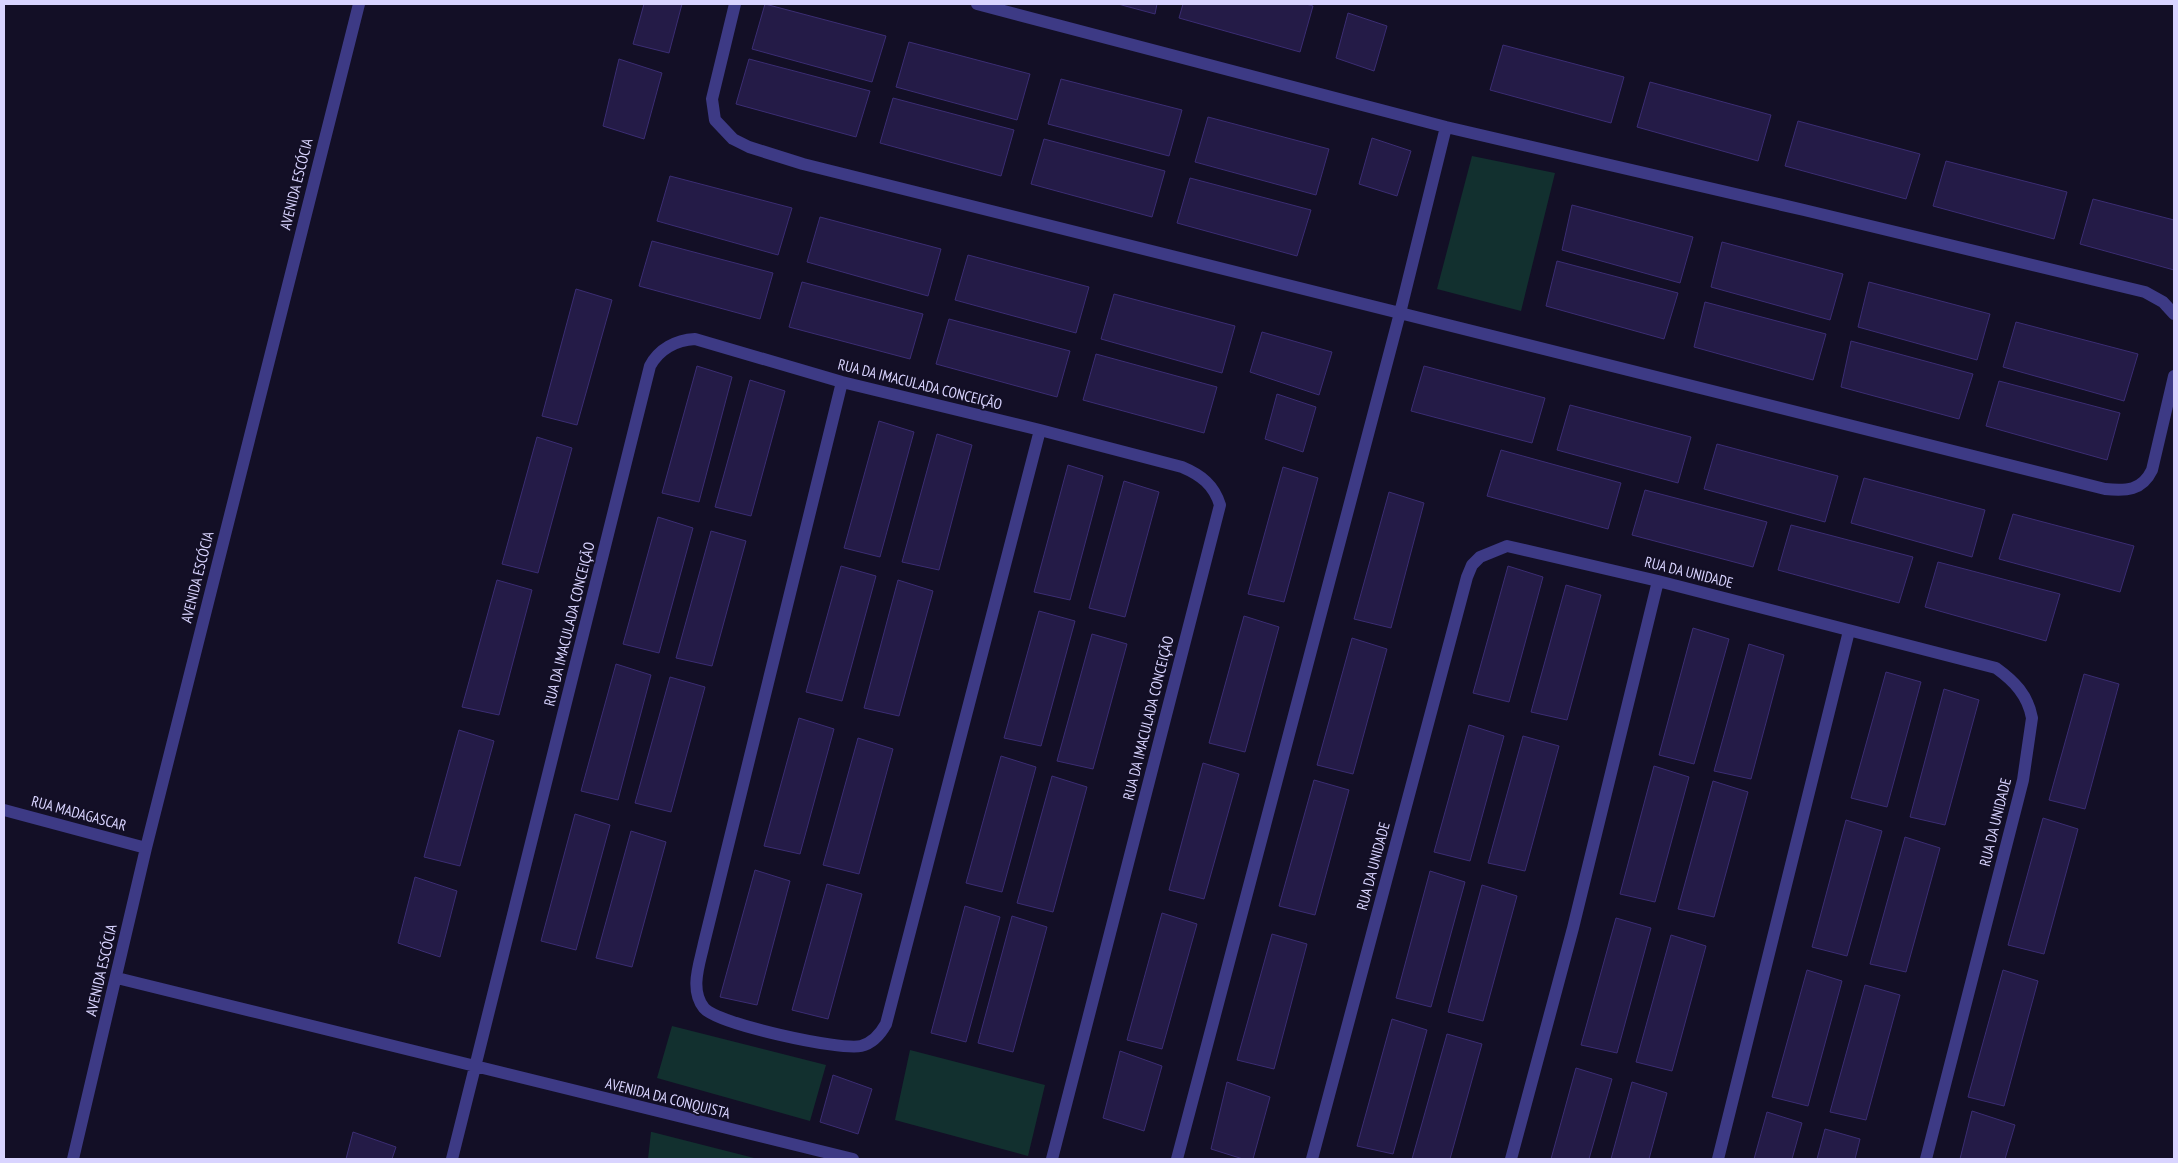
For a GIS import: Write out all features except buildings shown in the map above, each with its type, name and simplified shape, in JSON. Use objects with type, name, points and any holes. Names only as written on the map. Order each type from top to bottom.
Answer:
[{"type":"street","name":"AVENIDA ESCÓCIA","points":[[73,1159],[146,848],[359,4]]},
{"type":"street","points":[[735,4],[712,99],[715,120],[724,132],[749,147],[803,164],[2105,489],[2122,491],[2138,487],[2147,480],[2152,470],[2174,376]]},
{"type":"street","points":[[977,4],[1446,126],[2145,292],[2163,302],[2174,314]]},
{"type":"street","points":[[1177,1159],[1400,313],[1446,126]]},
{"type":"street","name":"RUA DA IMACULADA CONCEIÇÃO","points":[[475,1065],[650,366],[656,354],[664,348],[682,341],[696,339],[842,382],[1182,467],[1197,473],[1216,494],[1220,506],[1052,1159]]},
{"type":"street","points":[[842,382],[704,942],[696,985],[698,997],[705,1009],[716,1017],[788,1037],[844,1047],[862,1046],[880,1034],[886,1024],[1040,430]]},
{"type":"street","name":"RUA DA UNIDADE","points":[[1312,1159],[1467,577],[1472,565],[1480,557],[1507,546],[1658,581],[1996,668],[2014,681],[2030,708],[2032,718],[2023,780],[1926,1159]]},
{"type":"street","points":[[1511,1159],[1573,928],[1658,581]]},
{"type":"street","points":[[1718,1159],[1849,631]]},
{"type":"street","name":"RUA MADAGASCAR","points":[[4,810],[146,848]]},
{"type":"street","name":"AVENIDA DA CONQUISTA","points":[[116,978],[475,1065],[586,1095],[853,1159]]},
{"type":"street","points":[[452,1159],[475,1065]]},
{"type":"green space","points":[[1472,156],[1555,173],[1521,311],[1437,289]]},
{"type":"green space","points":[[672,1026],[826,1065],[810,1121],[657,1078]]},
{"type":"green space","points":[[910,1050],[1045,1085],[1028,1156],[895,1120]]},
{"type":"green space","points":[[652,1132],[758,1159],[648,1159]]}]
